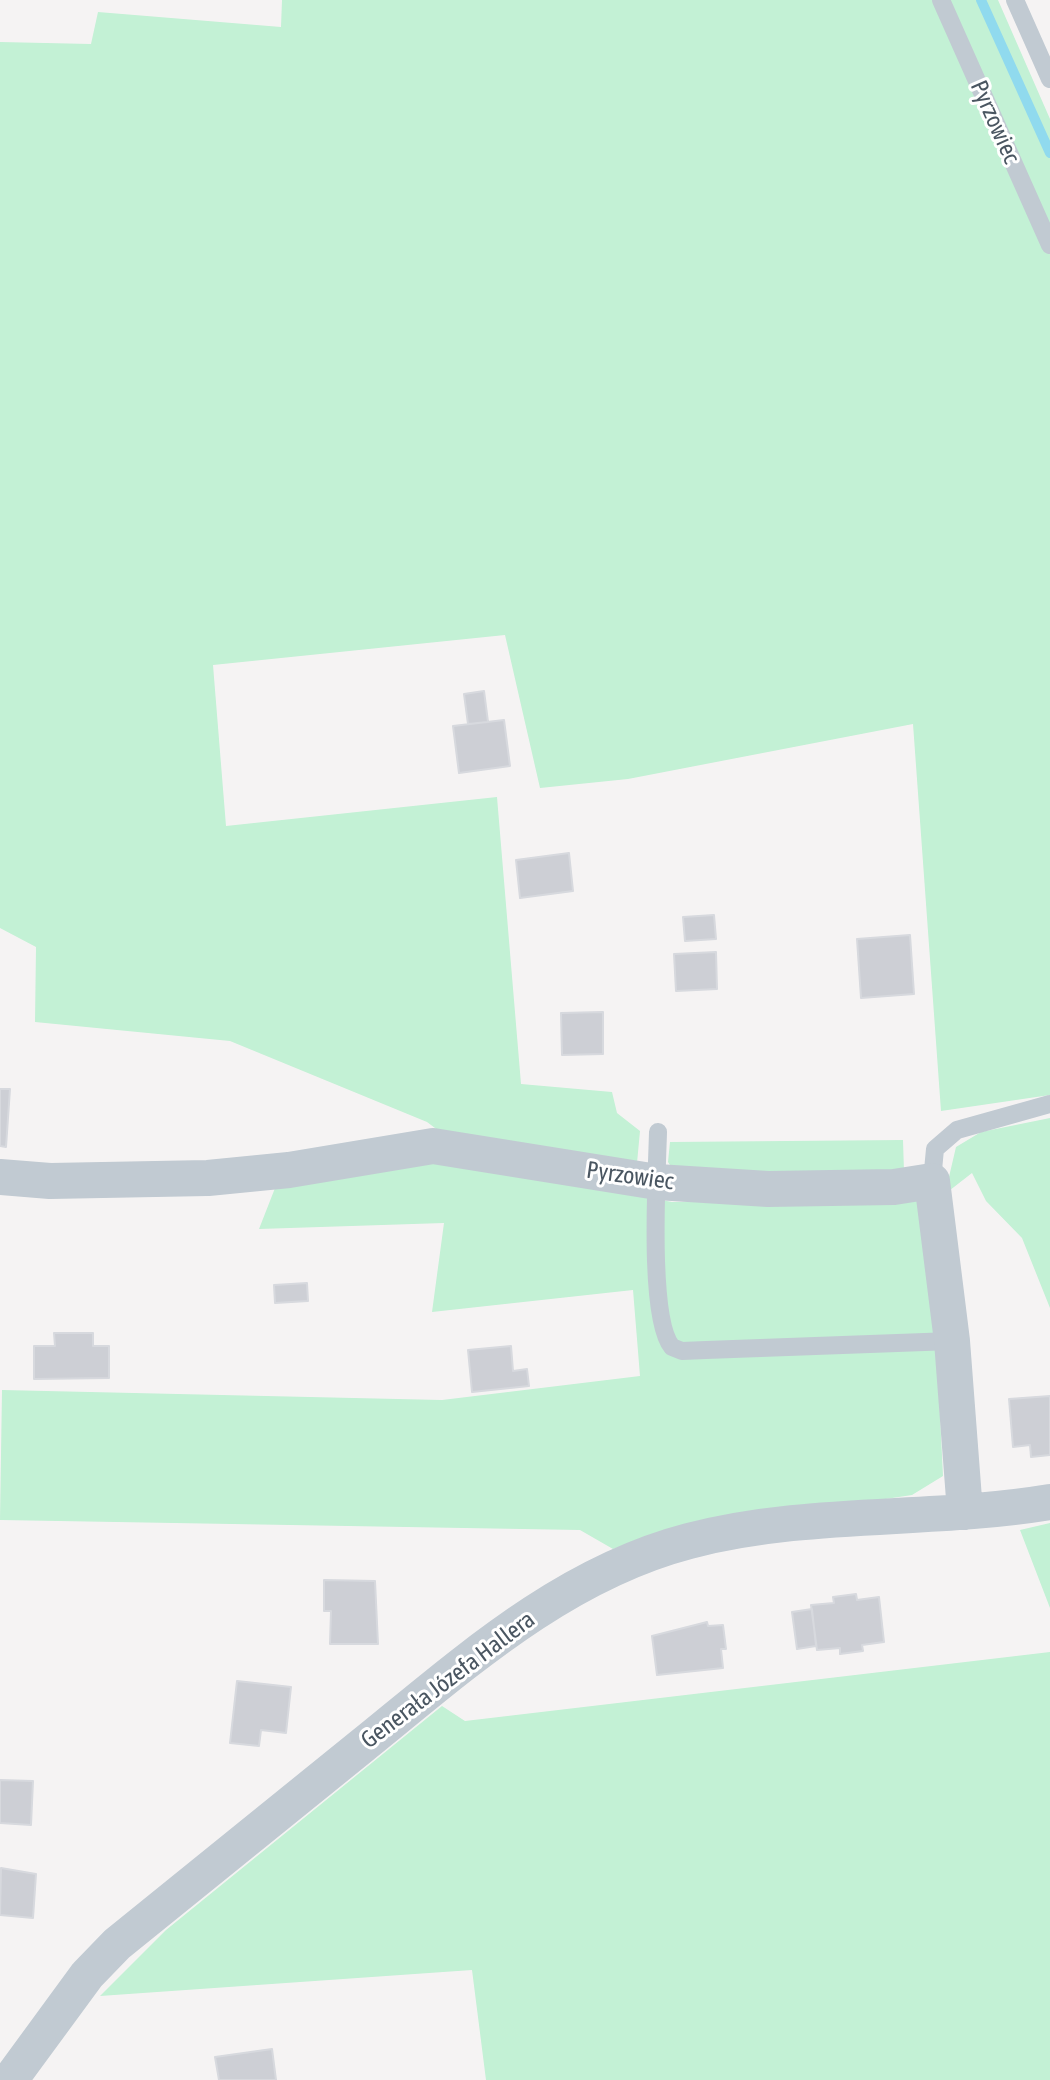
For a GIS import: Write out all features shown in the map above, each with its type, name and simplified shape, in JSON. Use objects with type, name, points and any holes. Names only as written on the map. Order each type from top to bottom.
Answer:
[{"type":"street","name":"Pyrzowiec","points":[[0,1177],[50,1181],[208,1178],[289,1170],[433,1146],[657,1182],[768,1189],[894,1187],[932,1181]]},
{"type":"street","points":[[932,1181],[952,1341],[965,1512]]},
{"type":"street","name":"Generała Józefa Hallera","points":[[8,2072],[87,1975],[117,1944],[476,1654],[543,1607],[623,1561],[691,1541],[810,1521],[965,1512],[1050,1502]]},
{"type":"lane","name":"Pyrzowiec","points":[[941,0],[1050,245]]},
{"type":"lane","points":[[1015,0],[1050,79]]},
{"type":"lane","points":[[932,1181],[935,1149],[957,1130],[1050,1104]]},
{"type":"lane","points":[[658,1132],[658,1296],[661,1324],[672,1347],[682,1351],[952,1341]]},
{"type":"green space","points":[[282,0],[998,0],[1050,119],[1050,1095],[941,1111],[913,724],[628,779],[540,788],[505,635],[213,665],[226,826],[497,797],[521,1084],[612,1092],[617,1113],[640,1131],[637,1163],[443,1134],[427,1122],[230,1041],[35,1022],[36,947],[0,928],[0,42],[91,44],[98,12],[281,27]]},
{"type":"green space","points":[[1050,1118],[1050,1308],[1022,1238],[986,1201],[972,1173],[945,1194],[956,1147],[981,1132]]},
{"type":"green space","points":[[903,1140],[904,1172],[677,1176],[668,1162],[670,1142]]},
{"type":"green space","points":[[436,1159],[672,1202],[922,1199],[937,1354],[943,1476],[912,1495],[667,1532],[613,1549],[580,1530],[0,1520],[2,1390],[442,1400],[640,1376],[633,1290],[432,1312],[444,1223],[259,1229],[277,1183]]},
{"type":"green space","points":[[1050,1523],[1050,1608],[1020,1530]]},
{"type":"green space","points":[[1050,1652],[1050,2080],[486,2080],[472,1970],[100,1996],[166,1930],[442,1706],[465,1721]]},
{"type":"building","points":[[484,691],[488,722],[468,724],[464,694]]},
{"type":"building","points":[[504,720],[510,766],[459,773],[453,726]]},
{"type":"building","points":[[569,853],[573,891],[520,898],[516,860]]},
{"type":"building","points":[[714,915],[716,939],[685,941],[683,917]]},
{"type":"building","points":[[910,935],[914,994],[861,998],[857,939]]},
{"type":"building","points":[[716,952],[717,989],[676,991],[674,954]]},
{"type":"building","points":[[603,1012],[603,1054],[562,1055],[561,1013]]},
{"type":"building","points":[[0,1089],[10,1089],[6,1147],[0,1146]]},
{"type":"building","points":[[307,1283],[308,1301],[275,1303],[274,1285]]},
{"type":"building","points":[[54,1333],[93,1333],[93,1346],[109,1346],[109,1378],[34,1379],[34,1346],[55,1346]]},
{"type":"building","points":[[511,1346],[513,1371],[527,1369],[529,1386],[472,1392],[468,1350]]},
{"type":"building","points":[[1050,1396],[1050,1455],[1031,1457],[1030,1445],[1013,1447],[1009,1399]]},
{"type":"building","points":[[324,1580],[375,1581],[378,1644],[330,1644],[331,1611],[324,1611]]},
{"type":"building","points":[[856,1594],[857,1600],[879,1597],[884,1642],[862,1645],[863,1651],[840,1654],[840,1648],[817,1650],[811,1605],[834,1603],[833,1597]]},
{"type":"building","points":[[812,1609],[816,1646],[797,1649],[792,1612]]},
{"type":"building","points":[[707,1622],[708,1626],[723,1625],[726,1649],[721,1649],[723,1668],[657,1675],[652,1636]]},
{"type":"building","points":[[237,1681],[291,1687],[286,1733],[261,1730],[259,1746],[230,1743]]},
{"type":"building","points":[[0,1780],[33,1781],[31,1825],[0,1823]]},
{"type":"building","points":[[1,1868],[36,1874],[33,1918],[0,1915]]},
{"type":"building","points":[[272,2049],[276,2080],[219,2080],[215,2057]]},
{"type":"waterway","points":[[981,0],[1050,153]]}]
